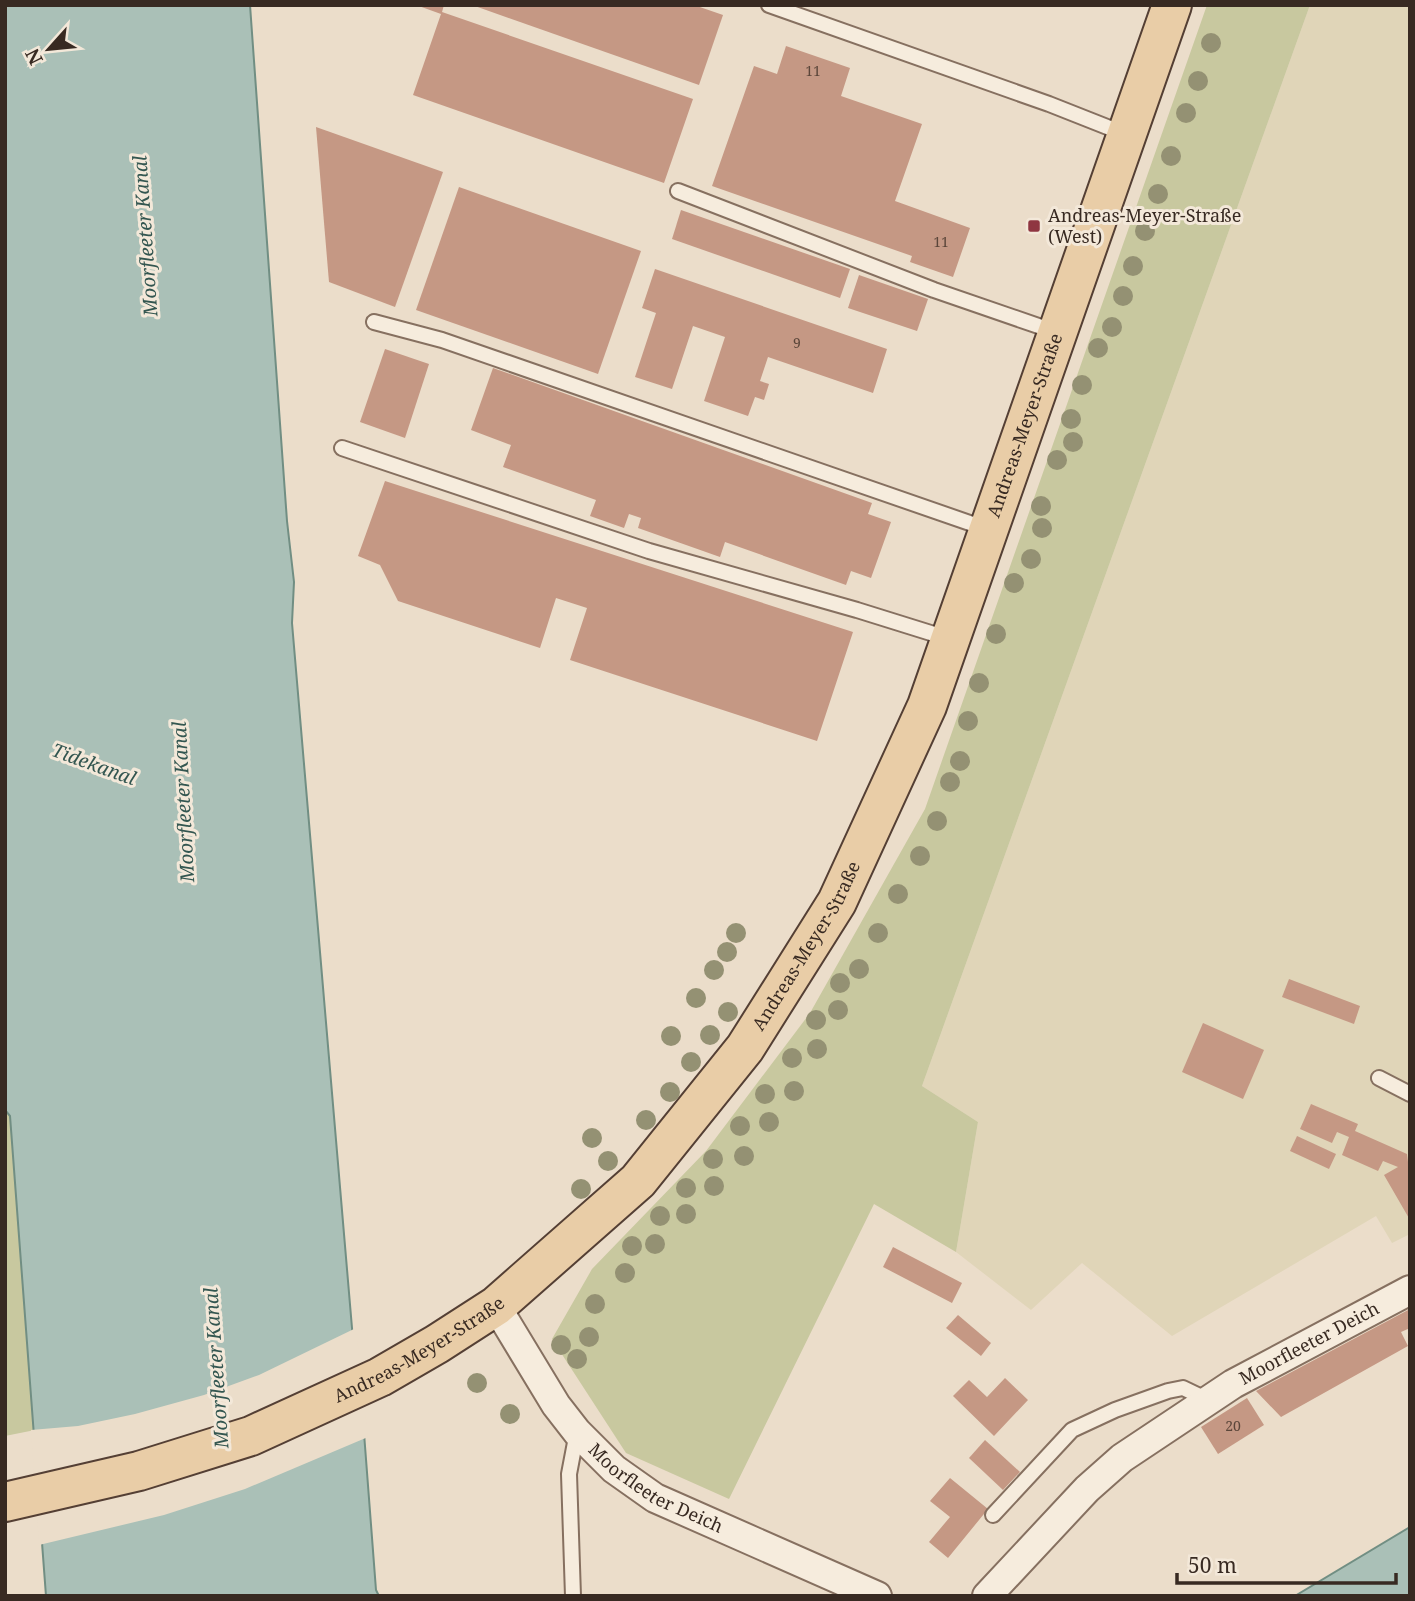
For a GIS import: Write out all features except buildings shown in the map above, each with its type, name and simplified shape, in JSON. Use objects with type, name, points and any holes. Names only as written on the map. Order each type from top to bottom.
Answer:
[{"type":"main road","name":"Andreas-Meyer-Straße","points":[[5,1502],[139,1471],[251,1436],[380,1377],[438,1344],[496,1306],[638,1181],[745,1048],[837,902],[927,706],[1172,5]]},
{"type":"street","name":"Moorfleeter Deich","points":[[987,1596],[1087,1489],[1122,1458],[1209,1400],[1410,1290]]},
{"type":"street","name":"Moorfleeter Deich","points":[[496,1306],[556,1405],[577,1432],[614,1469],[655,1498],[877,1596]]},
{"type":"lane","points":[[769,5],[1049,104],[1126,135]]},
{"type":"lane","points":[[678,191],[933,290],[1057,332]]},
{"type":"lane","points":[[374,322],[442,340],[989,529]]},
{"type":"lane","points":[[342,448],[649,551],[952,640]]},
{"type":"lane","points":[[1379,1078],[1410,1094]]},
{"type":"lane","points":[[993,1515],[1072,1430],[1115,1410],[1183,1388],[1209,1400]]},
{"type":"lane","points":[[573,1596],[569,1474],[577,1432]]},
{"type":"shaded area","points":[[1310,5],[1410,5],[1410,1234],[1392,1243],[1376,1216],[1172,1336],[1082,1263],[1031,1310],[956,1252],[978,1122],[922,1086]]},
{"type":"green space","points":[[1207,5],[1310,5],[922,1086],[978,1122],[956,1252],[874,1204],[729,1499],[626,1453],[552,1339],[592,1269],[706,1151],[810,1013],[925,809]]},
{"type":"green space","points":[[5,1110],[10,1116],[35,1430],[5,1436]]},
{"type":"water","points":[[5,5],[250,5],[287,521],[294,582],[292,623],[352,1328],[364,1433],[376,1590],[379,1596],[46,1596],[10,1116],[5,1110]]},
{"type":"water","points":[[1410,1527],[1410,1596],[1295,1596]]},
{"type":"pier","points":[[356,1328],[368,1437],[245,1489],[164,1515],[39,1545],[31,1430],[78,1426],[204,1395],[259,1375]]},
{"type":"place","name":"Andreas-Meyer-Straße (West)","points":[[1034,226]]},
{"type":"water label","name":"Moorfleeter Kanal","points":[[145,236]]},
{"type":"water label","name":"Tidekanal","points":[[94,764]]},
{"type":"water label","name":"Moorfleeter Kanal","points":[[183,802]]},
{"type":"water label","name":"Moorfleeter Kanal","points":[[216,1368]]}]
